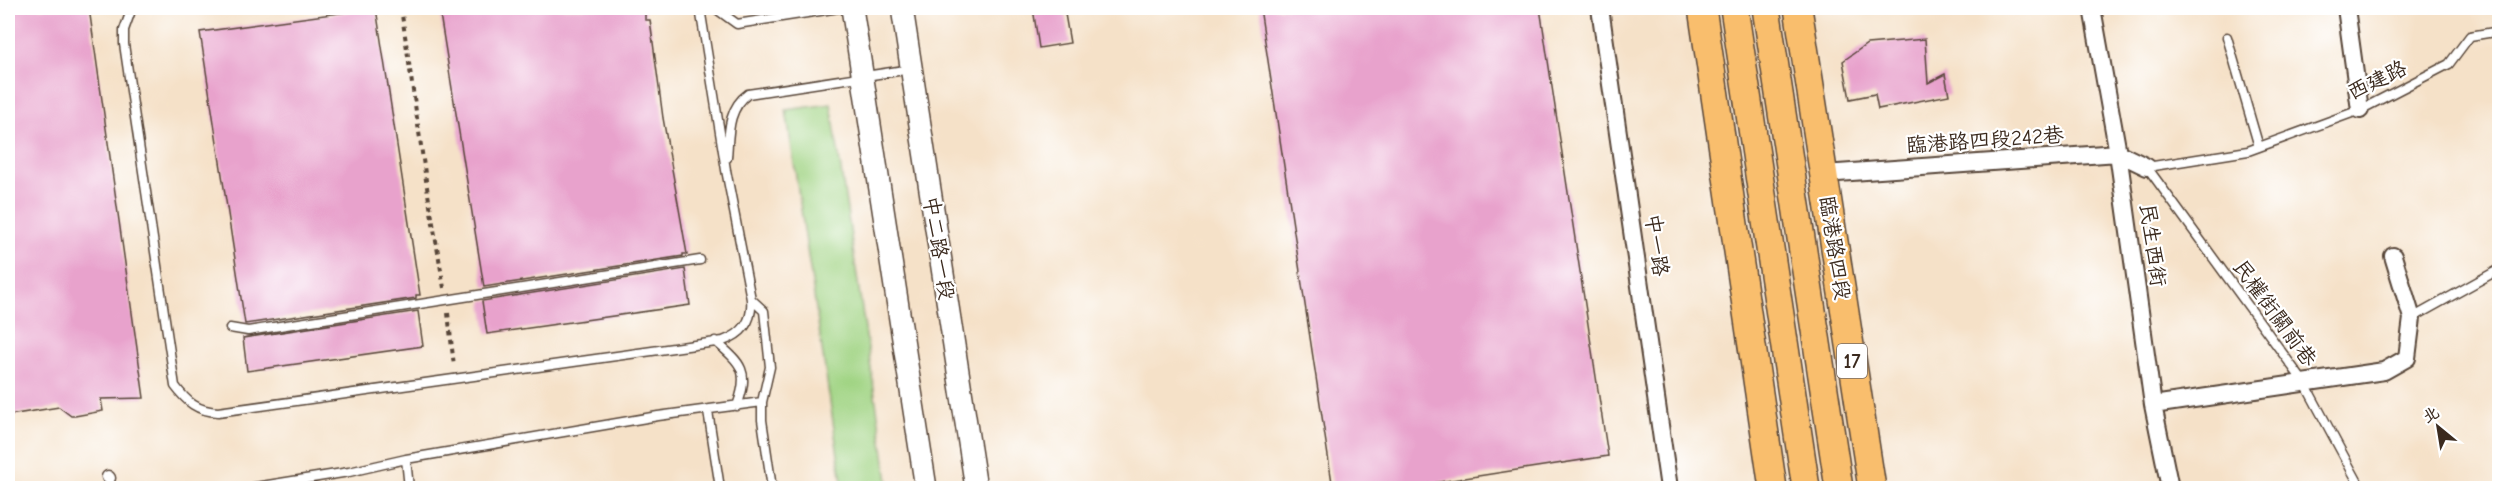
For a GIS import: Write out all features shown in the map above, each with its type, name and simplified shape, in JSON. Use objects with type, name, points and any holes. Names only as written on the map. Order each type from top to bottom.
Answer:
[{"type":"main road","points":[[1702,8],[1773,489]]},
{"type":"main road","points":[[1734,8],[1806,489]]},
{"type":"main road","name":"臨港路四段","points":[[1766,8],[1839,489]]},
{"type":"main road","name":"臨港路四段","points":[[1798,8],[1872,489]]},
{"type":"street","points":[[852,8],[926,489]]},
{"type":"street","name":"中二路一段","points":[[902,8],[976,489]]},
{"type":"street","name":"中一路","points":[[1600,8],[1669,489]]},
{"type":"street","name":"民生西街","points":[[2092,8],[2118,153],[2153,405],[2170,489]]},
{"type":"street","points":[[2346,8],[2360,110]]},
{"type":"street","points":[[2118,153],[2146,167]]},
{"type":"street","name":"臨港路四段242巷","points":[[1824,174],[2118,153]]},
{"type":"street","points":[[2153,405],[2384,371],[2407,358],[2412,318],[2392,256]]},
{"type":"lane","points":[[132,8],[124,30],[124,44],[176,386],[186,400],[206,412],[715,341],[731,338],[745,327],[752,309],[751,299],[726,170],[700,8]]},
{"type":"lane","points":[[715,8],[737,24],[839,8]]},
{"type":"lane","name":"西建路","points":[[2146,167],[2248,151],[2360,110],[2449,64],[2470,36],[2499,31]]},
{"type":"lane","points":[[2227,37],[2259,147]]},
{"type":"lane","points":[[726,170],[732,114],[735,105],[748,94],[912,68]]},
{"type":"lane","name":"民權街關前巷","points":[[2146,167],[2306,384],[2361,489]]},
{"type":"lane","points":[[230,328],[248,331],[700,260]]},
{"type":"lane","points":[[2412,318],[2499,269]]},
{"type":"lane","points":[[751,299],[764,311],[771,367],[762,402],[762,420],[772,489]]},
{"type":"lane","points":[[715,341],[740,364],[743,371],[745,385],[737,406]]},
{"type":"lane","points":[[249,489],[349,472],[406,459],[658,416],[762,402]]},
{"type":"lane","points":[[708,411],[720,489]]},
{"type":"lane","points":[[406,459],[409,489]]},
{"type":"path","points":[[401,8],[456,378]]},
{"type":"green space","points":[[831,104],[889,488],[843,488],[786,110]]},
{"type":"building","points":[[8,8],[89,8],[144,398],[101,399],[103,411],[71,416],[59,407],[9,415]]},
{"type":"building","points":[[376,8],[420,295],[416,295],[416,298],[245,324],[200,32]]},
{"type":"building","points":[[439,8],[645,8],[645,20],[650,20],[663,118],[687,254],[484,287]]},
{"type":"building","points":[[1033,8],[1064,8],[1070,43],[1039,48]]},
{"type":"building","points":[[1260,8],[1540,8],[1608,456],[1394,489],[1333,489]]},
{"type":"building","points":[[1925,39],[1928,83],[1945,74],[1949,95],[1878,109],[1875,94],[1850,99],[1843,61],[1867,44]]},
{"type":"building","points":[[685,269],[690,305],[487,334],[482,301]]},
{"type":"building","points":[[418,311],[423,346],[247,371],[243,338]]}]
